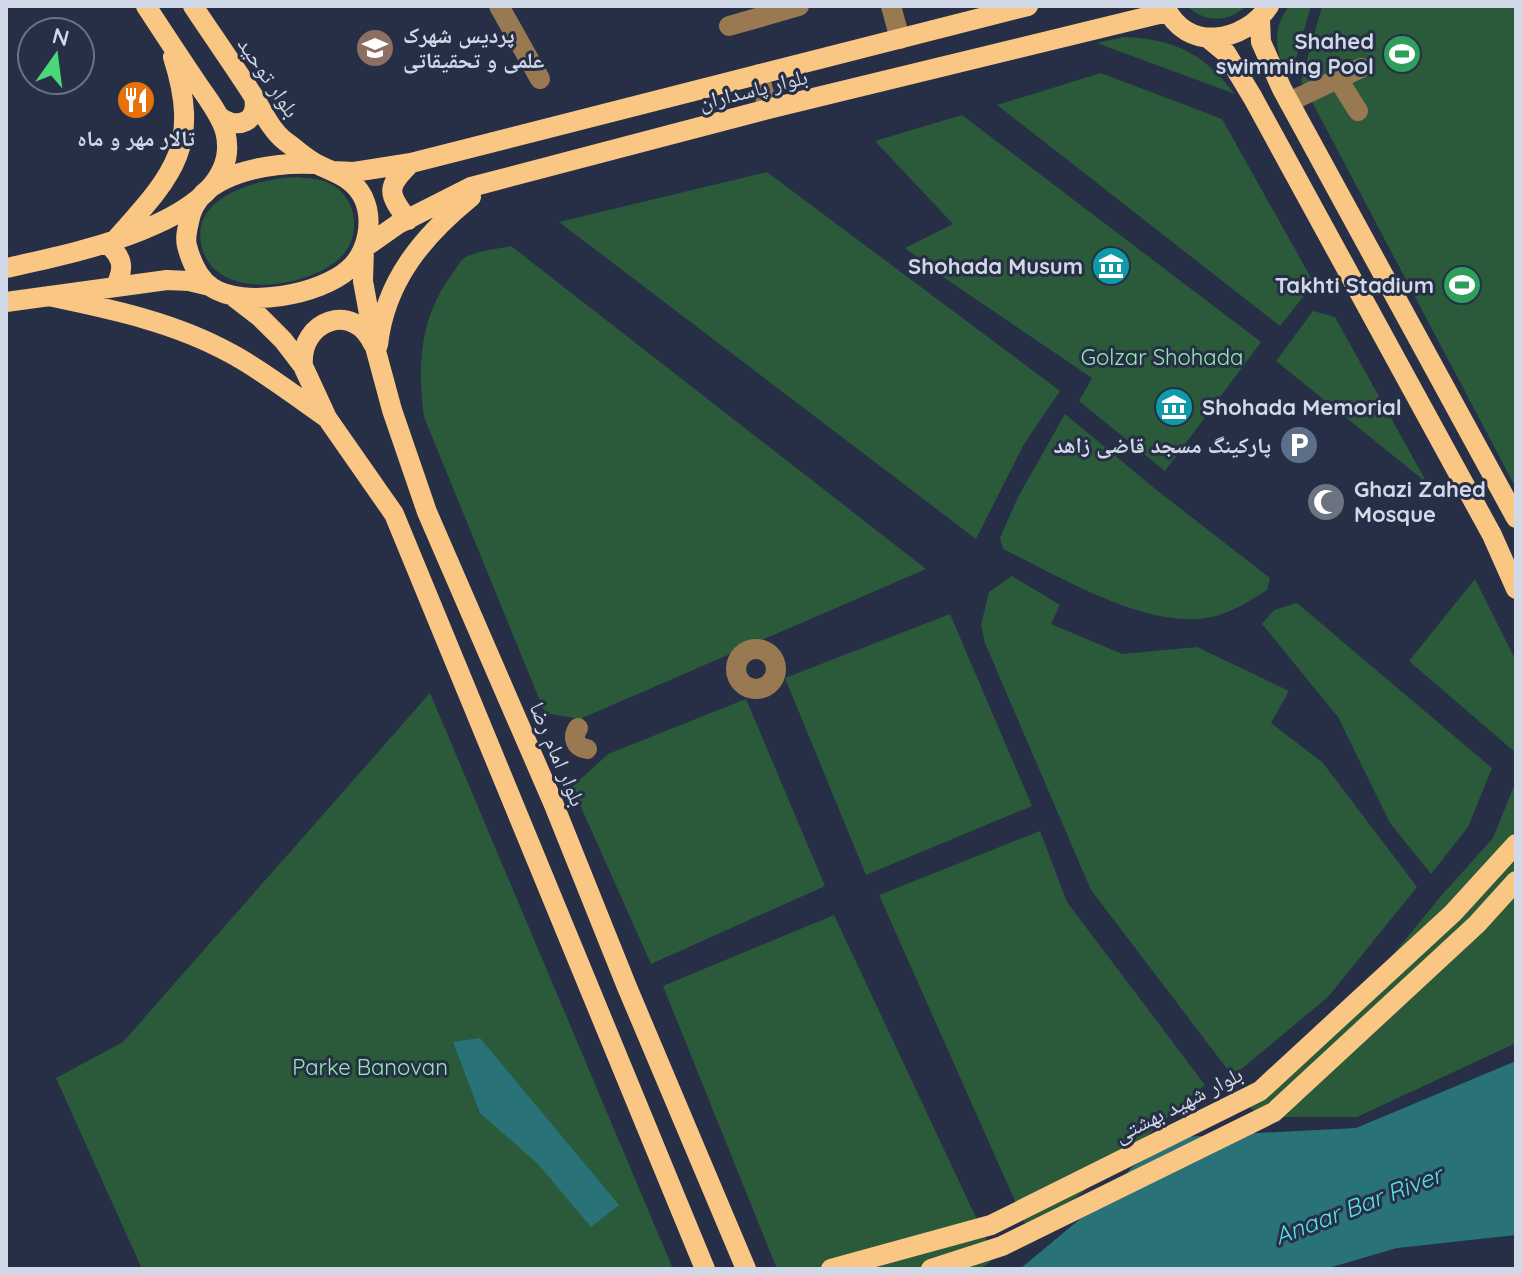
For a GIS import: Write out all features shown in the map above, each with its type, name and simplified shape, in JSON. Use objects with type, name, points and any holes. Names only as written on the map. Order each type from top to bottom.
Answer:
[{"type":"main road","points":[[146,6],[220,117],[229,124],[241,125],[251,119],[256,108],[254,97]]},
{"type":"main road","name":"بلوار توحید","points":[[193,6],[281,138],[324,167]]},
{"type":"main road","name":"بلوار پاسداران","points":[[324,167],[354,172],[411,163],[1028,6]]},
{"type":"main road","points":[[1166,9],[1178,24],[1208,38],[1227,37],[1245,31],[1265,13]]},
{"type":"main road","name":"بلوار پاسداران","points":[[364,248],[375,238],[471,187],[1166,9]]},
{"type":"main road","points":[[1265,13],[1261,42],[1289,102],[1512,510],[1481,517]]},
{"type":"main road","points":[[111,243],[164,183],[175,165],[181,146],[185,124],[184,99],[167,38]]},
{"type":"main road","points":[[1208,38],[1226,53],[1253,98],[1481,517],[1516,589]]},
{"type":"main road","points":[[210,286],[193,266],[186,241],[190,214],[221,171],[226,158],[227,144],[220,117]]},
{"type":"main road","points":[[408,220],[397,205],[392,187],[395,178],[411,163]]},
{"type":"main road","points":[[6,268],[111,243],[169,218],[203,193],[249,170],[272,164],[324,167],[345,176],[362,196],[369,222],[364,248],[349,270],[305,290],[282,296],[234,297]]},
{"type":"main road","points":[[376,352],[381,322],[403,267],[422,243],[487,183]]},
{"type":"main road","points":[[111,243],[123,264],[122,275],[115,287]]},
{"type":"main road","name":"بلوار امام رضا","points":[[364,248],[363,281],[376,352],[427,512],[554,805],[746,1269]]},
{"type":"main road","points":[[6,302],[167,280],[189,281],[234,297],[260,317],[303,366],[327,418],[394,514],[705,1269]]},
{"type":"main road","points":[[48,296],[141,318],[192,335],[232,354],[327,418]]},
{"type":"main road","points":[[303,366],[302,354],[310,333],[330,321],[352,322],[370,337],[376,352]]},
{"type":"main road","name":"بلوار شهید بهشتی","points":[[831,1269],[991,1225],[1260,1091],[1453,913],[1516,844]]},
{"type":"main road","points":[[931,1269],[1002,1246],[1274,1112],[1477,924],[1516,881]]},
{"type":"street","points":[[499,6],[540,79]]},
{"type":"street","points":[[729,26],[799,6]]},
{"type":"street","points":[[887,7],[900,39]]},
{"type":"street","points":[[1289,102],[1361,68]]},
{"type":"street","points":[[759,74],[768,109]]},
{"type":"street","points":[[1338,79],[1358,111]]},
{"type":"street","points":[[578,728],[574,734],[575,742],[580,748],[587,749]]},
{"type":"green space","points":[[1187,6],[1246,6],[1232,16],[1216,19],[1201,16]]},
{"type":"green space","points":[[1289,6],[1311,6],[1290,79],[1277,42],[1279,24]]},
{"type":"green space","name":"Takhti Stadium","points":[[1322,6],[1516,6],[1516,488],[1301,81]]},
{"type":"green space","points":[[1123,37],[1158,41],[1186,51],[1211,68],[1235,94],[1097,43]]},
{"type":"green space","points":[[1101,73],[1222,119],[1314,283],[1280,326],[997,105]]},
{"type":"green space","name":"Golzar Shohada","points":[[962,115],[1261,342],[1165,471],[1079,401],[1092,378],[905,248],[953,224],[875,141]]},
{"type":"green space","points":[[767,172],[1060,391],[1024,444],[976,539],[559,222]]},
{"type":"green space","points":[[296,177],[328,183],[344,195],[350,204],[354,223],[346,251],[325,269],[286,283],[264,285],[225,277],[211,265],[202,248],[201,230],[206,215],[216,203],[246,186]]},
{"type":"green space","points":[[511,246],[926,569],[580,719],[545,713],[424,417],[422,398],[423,342],[441,290],[467,256]]},
{"type":"green space","points":[[1313,311],[1335,317],[1427,483],[1276,361]]},
{"type":"green space","points":[[1065,414],[1270,578],[1267,590],[1233,610],[1211,617],[1187,619],[1160,616],[1105,598],[1003,549],[1000,538],[1018,497]]},
{"type":"green space","points":[[1012,576],[1060,605],[1051,624],[1122,654],[1197,647],[1289,691],[1271,723],[1323,763],[1417,887],[1328,997],[1239,1071],[1228,1070],[1091,890],[985,643],[981,625],[989,592]]},
{"type":"green space","points":[[1475,579],[1516,661],[1516,753],[1409,661]]},
{"type":"green space","points":[[1297,603],[1492,768],[1468,827],[1431,874],[1390,823],[1338,717],[1262,624],[1274,610]]},
{"type":"green space","points":[[950,614],[1032,806],[866,875],[785,678]]},
{"type":"green space","name":"Parke Banovan","points":[[430,693],[673,1269],[142,1269],[56,1078],[123,1042]]},
{"type":"green space","points":[[746,699],[825,886],[651,964],[572,787],[608,754]]},
{"type":"green space","points":[[1514,786],[1516,1043],[1357,1117],[1261,1117],[1242,1100],[1346,1012],[1493,838]]},
{"type":"green space","points":[[1040,831],[1067,902],[1205,1085],[1031,1237],[879,895]]},
{"type":"green space","points":[[834,915],[995,1258],[981,1269],[777,1269],[663,986]]},
{"type":"water","points":[[480,1038],[619,1205],[591,1227],[538,1164],[480,1113],[453,1042]]},
{"type":"water","name":"Anaar Bar River","points":[[1516,1061],[1516,1235],[1397,1248],[1325,1269],[1020,1269],[1110,1194],[1132,1167],[1183,1137],[1356,1128]]},
{"type":"place","name":"پردیس شهرک علمی و تحقیقاتی","points":[[375,48]]},
{"type":"place","name":"Shahed swimming Pool","points":[[1402,54]]},
{"type":"place","name":"تالار مهر و ماه","points":[[136,100]]},
{"type":"place","name":"Shohada Musum","points":[[1111,266]]},
{"type":"place","name":"Takhti Stadium","points":[[1462,285]]},
{"type":"place","name":"Shohada Memorial","points":[[1174,407]]},
{"type":"place","name":"پارکینگ مسجد قاضی زاهد","points":[[1299,445]]},
{"type":"place","name":"Ghazi Zahed Mosque","points":[[1326,502]]}]
